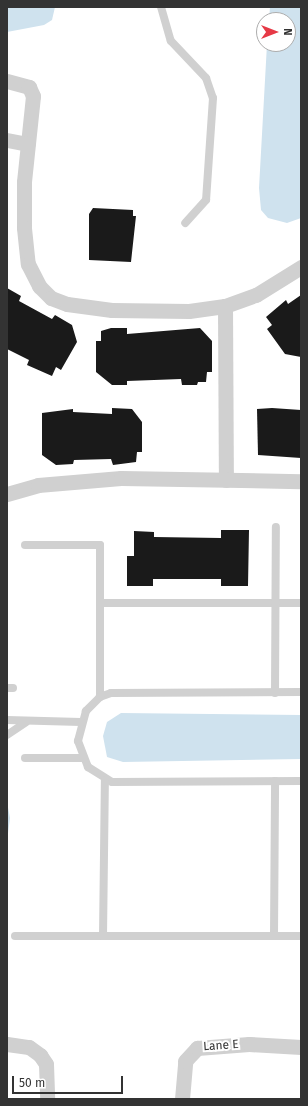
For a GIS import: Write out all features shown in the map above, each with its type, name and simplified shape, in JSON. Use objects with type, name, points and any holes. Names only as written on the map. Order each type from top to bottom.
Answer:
[{"type":"street","points":[[7,81],[29,87],[33,96],[24,182],[28,264],[39,286],[51,298],[67,304],[112,310],[189,311],[225,306],[256,295],[301,267]]},
{"type":"street","points":[[7,140],[28,144]]},
{"type":"street","points":[[225,306],[226,480]]},
{"type":"street","points":[[7,494],[38,485],[82,480],[226,480],[301,482]]},
{"type":"street","points":[[7,1044],[29,1047],[40,1055],[46,1064],[47,1099]]},
{"type":"street","name":"Lane E","points":[[182,1099],[185,1061],[197,1048],[249,1044],[301,1047]]},
{"type":"lane","points":[[160,7],[171,41],[206,78],[213,98],[206,200],[185,223]]},
{"type":"lane","points":[[275,693],[276,527]]},
{"type":"lane","points":[[25,545],[100,545],[100,698]]},
{"type":"lane","points":[[101,603],[301,603]]},
{"type":"lane","points":[[301,692],[111,693],[100,698],[89,707],[81,722],[78,741],[82,758],[105,780],[301,781]]},
{"type":"lane","points":[[7,720],[26,722],[81,722]]},
{"type":"lane","points":[[7,735],[26,722]]},
{"type":"lane","points":[[25,758],[82,758]]},
{"type":"lane","points":[[103,936],[105,780]]},
{"type":"lane","points":[[274,935],[275,782]]},
{"type":"lane","points":[[15,936],[301,936]]},
{"type":"water","points":[[7,7],[55,7],[52,20],[44,25],[7,32]]},
{"type":"water","points":[[270,7],[301,7],[301,218],[287,223],[268,218],[261,210],[259,188],[267,52],[296,52],[296,12],[270,12]]},
{"type":"water","points":[[121,713],[301,715],[301,759],[123,762],[107,757],[103,736],[107,722]]},
{"type":"water","points":[[7,802],[10,818],[7,841]]},
{"type":"building","points":[[93,208],[133,210],[133,216],[136,216],[131,262],[89,260],[89,214]]},
{"type":"building","points":[[7,288],[21,296],[19,301],[52,319],[55,315],[72,325],[77,342],[61,370],[56,367],[52,376],[27,365],[29,360],[7,349]]},
{"type":"building","points":[[301,295],[301,357],[285,354],[267,329],[272,325],[266,317],[286,300],[288,304]]},
{"type":"building","points":[[111,328],[127,328],[127,334],[200,328],[212,341],[212,372],[207,372],[206,382],[198,382],[197,385],[182,385],[181,379],[127,381],[127,385],[112,385],[96,372],[96,341],[101,341],[101,331]]},
{"type":"building","points":[[112,408],[132,409],[142,422],[142,452],[137,452],[136,462],[113,465],[111,459],[74,460],[73,464],[56,465],[42,455],[42,413],[73,409],[73,412],[112,414]]},
{"type":"building","points":[[272,408],[301,410],[301,458],[258,455],[257,409]]},
{"type":"building","points":[[221,530],[249,530],[248,586],[221,586],[221,579],[153,579],[153,586],[127,586],[127,556],[134,556],[134,531],[154,532],[154,537],[221,538]]}]
